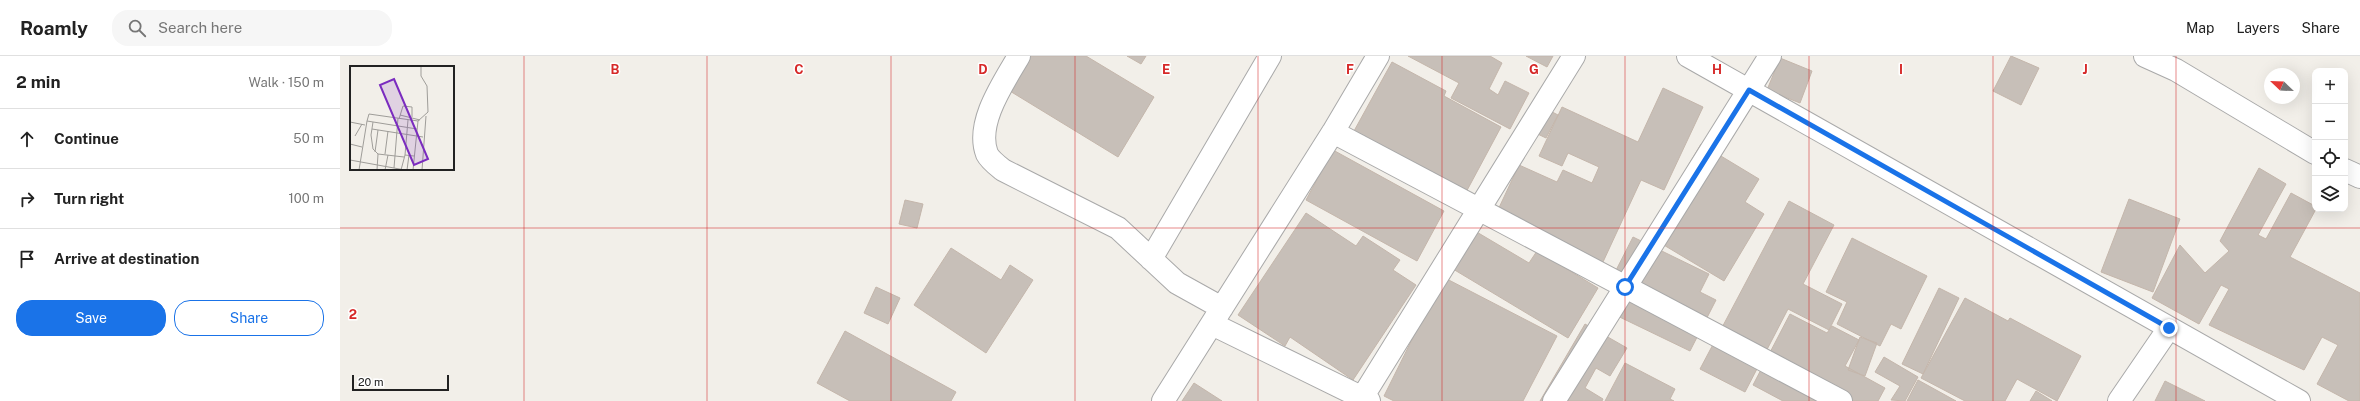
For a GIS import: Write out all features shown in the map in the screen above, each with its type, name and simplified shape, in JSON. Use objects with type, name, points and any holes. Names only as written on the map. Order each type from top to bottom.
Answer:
[{"type":"street","points":[[1019,56],[991,105],[985,131],[987,155],[1003,170],[1118,228],[1177,283],[1217,316],[1363,400],[1574,56]]},
{"type":"street","points":[[1151,259],[1270,56]]},
{"type":"street","points":[[1163,401],[1333,132],[1378,56]]},
{"type":"street","points":[[1688,56],[2299,401]]},
{"type":"street","points":[[1554,401],[1770,56]]},
{"type":"street","points":[[2145,56],[2176,70],[2312,151]]},
{"type":"street","points":[[1333,132],[1841,401]]},
{"type":"street","points":[[2348,171],[2360,177]]},
{"type":"street","points":[[2119,401],[2169,328]]},
{"type":"building","points":[[1017,56],[1086,56],[1154,97],[1118,157],[1000,85]]},
{"type":"building","points":[[1127,56],[1146,56],[1141,64]]},
{"type":"building","points":[[1408,56],[1490,56],[1502,63],[1489,89],[1498,95],[1505,81],[1529,93],[1510,129],[1451,98],[1459,83]]},
{"type":"building","points":[[1526,56],[1553,56],[1547,67]]},
{"type":"building","points":[[2011,56],[2039,68],[2021,105],[1993,91]]},
{"type":"building","points":[[1780,58],[1812,71],[1800,103],[1767,90]]},
{"type":"building","points":[[1392,62],[1446,91],[1444,96],[1501,127],[1464,196],[1354,131]]},
{"type":"building","points":[[1663,88],[1703,107],[1664,190],[1641,180],[1603,262],[1497,212],[1519,165],[1557,182],[1563,170],[1592,183],[1599,167],[1568,153],[1562,166],[1539,156],[1562,107],[1638,142]]},
{"type":"building","points":[[1533,102],[1558,115],[1546,138],[1521,126]]},
{"type":"building","points":[[1701,144],[1759,179],[1745,202],[1764,214],[1724,281],[1647,235]]},
{"type":"building","points":[[1333,150],[1444,211],[1417,261],[1306,200]]},
{"type":"building","points":[[2259,168],[2286,184],[2258,235],[2266,239],[2291,193],[2312,204],[2312,212],[2314,212],[2290,257],[2360,293],[2360,401],[2349,401],[2317,384],[2338,345],[2322,337],[2304,370],[2209,325],[2229,289],[2221,285],[2199,324],[2152,298],[2180,245],[2205,273],[2229,251],[2220,241]]},
{"type":"building","points":[[2129,199],[2180,219],[2153,292],[2101,272]]},
{"type":"building","points":[[905,200],[923,204],[917,228],[899,224]]},
{"type":"building","points":[[1789,201],[1834,225],[1803,284],[1842,304],[1829,330],[1788,309],[1745,392],[1700,369]]},
{"type":"building","points":[[1306,213],[1356,246],[1363,236],[1400,260],[1393,270],[1416,285],[1353,380],[1290,337],[1285,346],[1238,315]]},
{"type":"building","points":[[1475,231],[1529,263],[1537,251],[1598,288],[1568,338],[1453,269]]},
{"type":"building","points":[[1633,237],[1709,274],[1700,292],[1716,300],[1690,351],[1603,309],[1616,283],[1611,280]]},
{"type":"building","points":[[1852,238],[1927,276],[1901,329],[1891,324],[1880,346],[1837,324],[1847,302],[1826,292]]},
{"type":"building","points":[[951,248],[1001,280],[1010,265],[1033,280],[986,353],[914,305]]},
{"type":"building","points":[[1443,277],[1557,336],[1523,401],[1394,401],[1384,396]]},
{"type":"building","points":[[876,287],[900,298],[888,324],[864,313]]},
{"type":"building","points":[[1939,288],[1959,298],[1923,374],[1902,364]]},
{"type":"building","points":[[1965,298],[2008,321],[2010,318],[2081,356],[2057,401],[2017,379],[2005,401],[1965,401],[1921,378]]},
{"type":"building","points":[[1790,314],[1827,333],[1832,326],[1859,340],[1845,366],[1885,388],[1878,401],[1783,401],[1753,385]]},
{"type":"building","points":[[1585,324],[1627,348],[1610,376],[1596,368],[1585,388],[1603,399],[1602,401],[1540,401]]},
{"type":"building","points":[[845,331],[956,392],[951,401],[850,401],[817,383]]},
{"type":"building","points":[[1860,337],[1877,343],[1865,376],[1848,370]]},
{"type":"building","points":[[1884,357],[1918,377],[1905,401],[1891,400],[1900,386],[1875,372]]},
{"type":"building","points":[[1625,363],[1675,389],[1670,399],[1674,401],[1605,401]]},
{"type":"building","points":[[1918,380],[1956,401],[1907,401]]},
{"type":"building","points":[[2165,381],[2205,401],[2155,401]]},
{"type":"building","points":[[1194,383],[1222,401],[1182,401]]},
{"type":"building","points":[[2036,391],[2052,401],[2030,401]]},
{"type":"route","points":[[1625,287],[1749,90],[2169,328]]}]
